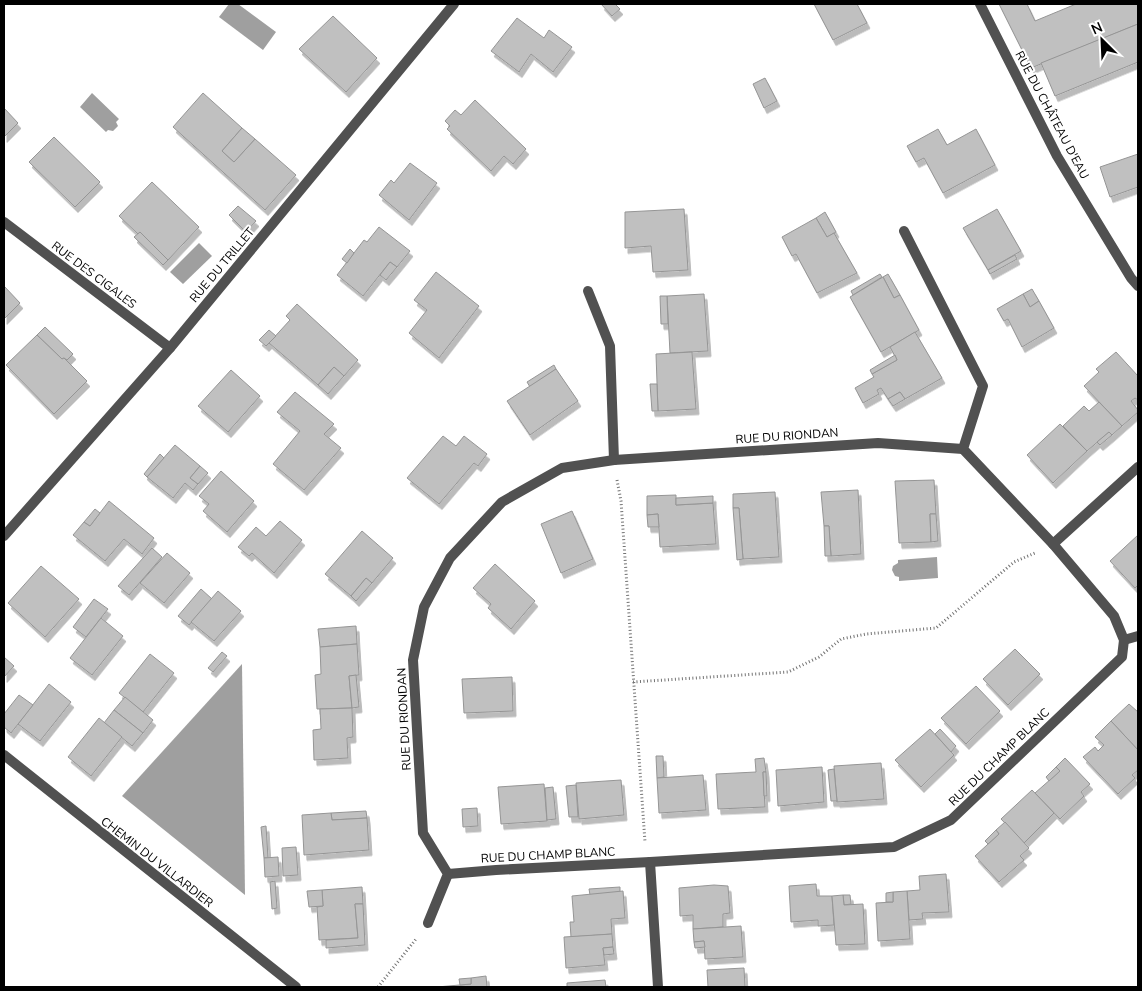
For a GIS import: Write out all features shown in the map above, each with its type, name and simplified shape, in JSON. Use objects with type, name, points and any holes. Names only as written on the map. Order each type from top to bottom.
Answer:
[{"type":"street","name":"RUE DU TRILLET","points":[[4,536],[170,348],[454,4]]},
{"type":"street","name":"RUE DU CHÂTEAU D'EAU","points":[[980,4],[1057,156],[1131,278],[1138,286]]},
{"type":"street","name":"RUE DES CIGALES","points":[[4,222],[170,348]]},
{"type":"street","points":[[904,231],[983,386],[963,449],[1053,544],[1114,616],[1124,640],[1138,636]]},
{"type":"street","points":[[588,291],[610,346],[614,460]]},
{"type":"street","name":"RUE DU RIONDAN","points":[[448,874],[423,833],[413,660],[424,607],[450,558],[502,502],[562,468],[614,460],[878,443],[963,449]]},
{"type":"street","points":[[1053,544],[1138,467]]},
{"type":"street","name":"RUE DU CHAMP BLANC","points":[[448,874],[894,846],[951,820],[1122,657],[1124,640]]},
{"type":"street","name":"CHEMIN DU VILLARDIER","points":[[4,755],[296,987]]},
{"type":"street","points":[[650,862],[658,987]]},
{"type":"street","points":[[428,923],[448,874]]},
{"type":"path","points":[[614,460],[620,501],[645,841],[650,862]]},
{"type":"path","points":[[633,682],[788,672],[819,657],[841,639],[866,634],[936,628],[1014,562],[1053,544]]},
{"type":"path","points":[[378,987],[428,923]]},
{"type":"shaded area","points":[[229,4],[238,4],[276,32],[263,50],[219,17]]},
{"type":"shaded area","points":[[92,93],[119,119],[116,122],[118,126],[113,131],[108,130],[106,132],[80,107]]},
{"type":"shaded area","points":[[199,243],[212,256],[183,284],[170,272]]},
{"type":"shaded area","points":[[937,557],[938,578],[899,581],[899,577],[895,576],[892,570],[893,566],[898,563],[898,560]]},
{"type":"shaded area","points":[[242,664],[245,895],[122,796]]},
{"type":"building","points":[[601,4],[615,4],[620,9],[612,16]]},
{"type":"building","points":[[814,4],[857,4],[867,23],[833,40]]},
{"type":"building","points":[[999,4],[1027,4],[1035,21],[1076,4],[1138,4],[1138,24],[1031,68]]},
{"type":"building","points":[[333,16],[377,58],[346,92],[299,49]]},
{"type":"building","points":[[517,18],[544,38],[549,30],[572,47],[553,72],[531,54],[519,72],[491,51]]},
{"type":"building","points":[[1138,24],[1138,62],[1055,96],[1041,63]]},
{"type":"building","points":[[765,78],[777,101],[764,108],[753,84]]},
{"type":"building","points":[[203,93],[242,128],[222,151],[234,162],[255,139],[296,175],[265,210],[173,127]]},
{"type":"building","points":[[475,100],[526,149],[513,164],[504,156],[491,171],[447,129],[450,126],[445,121],[455,110],[461,115]]},
{"type":"building","points":[[4,108],[18,123],[4,137]]},
{"type":"building","points":[[242,128],[255,139],[234,162],[222,151]]},
{"type":"building","points":[[938,129],[947,145],[976,129],[995,165],[943,193],[924,158],[916,162],[907,146]]},
{"type":"building","points":[[54,137],[100,182],[75,207],[29,162]]},
{"type":"building","points":[[1138,154],[1138,187],[1110,197],[1100,167]]},
{"type":"building","points":[[410,163],[437,183],[409,220],[379,195],[391,180],[394,183]]},
{"type":"building","points":[[152,182],[199,227],[168,260],[140,232],[138,234],[119,216]]},
{"type":"building","points":[[238,206],[256,221],[246,232],[229,215]]},
{"type":"building","points":[[684,209],[688,270],[653,272],[651,246],[625,248],[625,212]]},
{"type":"building","points":[[997,209],[1021,251],[988,270],[963,228]]},
{"type":"building","points":[[825,212],[836,232],[827,237],[816,218]]},
{"type":"building","points":[[816,218],[827,237],[834,233],[857,273],[817,293],[796,254],[792,256],[782,237]]},
{"type":"building","points":[[379,227],[410,251],[397,267],[390,262],[363,296],[337,275],[364,240],[367,242]]},
{"type":"building","points":[[140,232],[168,260],[163,265],[134,237]]},
{"type":"building","points":[[350,249],[354,253],[347,263],[342,259]]},
{"type":"building","points":[[1015,255],[1017,259],[990,274],[988,270]]},
{"type":"building","points":[[390,262],[397,267],[386,280],[380,275]]},
{"type":"building","points":[[436,272],[479,306],[439,358],[409,333],[427,310],[414,300]]},
{"type":"building","points":[[880,274],[882,277],[853,295],[851,291]]},
{"type":"building","points":[[888,274],[900,295],[894,298],[883,277]]},
{"type":"building","points":[[883,277],[894,298],[900,295],[919,330],[881,352],[850,297]]},
{"type":"building","points":[[4,286],[20,303],[4,319]]},
{"type":"building","points":[[1032,289],[1039,301],[1030,307],[1023,294]]},
{"type":"building","points":[[704,294],[708,351],[670,353],[667,296]]},
{"type":"building","points":[[1023,294],[1030,307],[1039,301],[1054,328],[1022,347],[1008,319],[1004,321],[997,309]]},
{"type":"building","points":[[660,296],[667,296],[668,324],[661,324]]},
{"type":"building","points":[[297,304],[358,360],[344,376],[334,367],[318,385],[269,343],[290,320],[286,316]]},
{"type":"building","points":[[45,327],[73,354],[67,360],[62,359],[37,335]]},
{"type":"building","points":[[269,330],[276,336],[266,346],[259,340]]},
{"type":"building","points":[[915,332],[942,378],[905,399],[900,392],[888,399],[881,388],[877,390],[879,394],[863,403],[855,388],[874,377],[872,374],[897,360],[890,347]]},
{"type":"building","points":[[37,335],[87,381],[54,414],[6,365]]},
{"type":"building","points":[[692,352],[696,409],[658,411],[656,354]]},
{"type":"building","points":[[1116,352],[1138,376],[1138,400],[1135,398],[1131,401],[1138,412],[1122,426],[1084,386],[1099,372],[1096,369]]},
{"type":"building","points":[[895,355],[897,360],[872,374],[870,370]]},
{"type":"building","points":[[554,365],[556,369],[530,387],[527,382]]},
{"type":"building","points":[[334,367],[344,376],[328,394],[318,385]]},
{"type":"building","points":[[556,369],[578,401],[530,435],[507,401]]},
{"type":"building","points":[[231,370],[260,396],[228,432],[198,406]]},
{"type":"building","points":[[650,384],[657,384],[658,411],[652,411]]},
{"type":"building","points":[[295,392],[334,424],[324,434],[341,448],[304,490],[273,464],[300,431],[277,412]]},
{"type":"building","points":[[900,392],[905,399],[893,406],[888,399]]},
{"type":"building","points":[[1099,402],[1122,426],[1112,435],[1109,432],[1087,451],[1063,426],[1084,406],[1089,411]]},
{"type":"building","points":[[1060,424],[1087,451],[1053,483],[1027,455]]},
{"type":"building","points":[[1109,432],[1112,435],[1100,445],[1097,442]]},
{"type":"building","points":[[443,436],[456,446],[464,436],[487,454],[478,466],[474,463],[439,504],[407,478]]},
{"type":"building","points":[[175,445],[200,466],[190,478],[198,484],[193,490],[185,483],[173,498],[147,477]]},
{"type":"building","points":[[160,454],[164,458],[147,477],[144,474]]},
{"type":"building","points":[[200,466],[208,473],[198,484],[190,478]]},
{"type":"building","points":[[221,471],[254,501],[227,532],[203,511],[209,504],[199,496]]},
{"type":"building","points":[[934,480],[936,514],[930,514],[931,542],[899,543],[895,481]]},
{"type":"building","points":[[858,490],[861,554],[831,556],[829,526],[824,526],[821,492]]},
{"type":"building","points":[[775,492],[779,557],[743,559],[739,508],[733,508],[733,494]]},
{"type":"building","points":[[676,495],[676,505],[713,503],[716,544],[660,547],[658,514],[647,515],[647,496]]},
{"type":"building","points":[[713,496],[713,503],[676,505],[676,498]]},
{"type":"building","points":[[109,501],[154,538],[142,554],[124,539],[105,561],[73,535],[84,522],[90,526]]},
{"type":"building","points":[[733,508],[739,508],[743,559],[737,560]]},
{"type":"building","points":[[95,509],[100,513],[90,526],[84,522]]},
{"type":"building","points":[[572,511],[593,559],[561,573],[541,524]]},
{"type":"building","points":[[658,514],[659,527],[648,527],[647,515]]},
{"type":"building","points":[[930,514],[936,514],[938,541],[931,542]]},
{"type":"building","points":[[280,521],[302,540],[274,573],[252,553],[249,556],[238,547],[256,527],[266,536]]},
{"type":"building","points":[[824,526],[829,526],[831,556],[825,556]]},
{"type":"building","points":[[362,531],[393,558],[372,583],[366,578],[351,596],[325,574]]},
{"type":"building","points":[[1138,535],[1138,585],[1135,588],[1110,561]]},
{"type":"building","points":[[152,548],[162,557],[129,595],[118,586]]},
{"type":"building","points":[[167,553],[190,573],[164,603],[140,583]]},
{"type":"building","points":[[495,564],[535,601],[511,629],[488,608],[491,604],[473,588]]},
{"type":"building","points":[[41,566],[79,599],[45,637],[8,603]]},
{"type":"building","points":[[366,578],[372,583],[356,601],[351,596]]},
{"type":"building","points":[[201,589],[212,599],[189,625],[178,616]]},
{"type":"building","points":[[218,591],[241,611],[214,641],[191,622]]},
{"type":"building","points":[[94,599],[108,609],[86,637],[73,627]]},
{"type":"building","points":[[101,618],[123,636],[92,675],[70,658]]},
{"type":"building","points":[[356,626],[357,644],[320,647],[318,629]]},
{"type":"building","points":[[357,644],[359,675],[349,676],[352,708],[317,709],[315,675],[321,674],[320,647]]},
{"type":"building","points":[[1015,649],[1040,674],[1008,705],[983,679]]},
{"type":"building","points":[[222,652],[227,656],[213,672],[208,668]]},
{"type":"building","points":[[150,654],[174,673],[143,712],[119,693]]},
{"type":"building","points":[[4,657],[14,666],[4,677]]},
{"type":"building","points":[[356,675],[359,707],[352,708],[349,676]]},
{"type":"building","points":[[512,677],[513,711],[464,713],[462,679]]},
{"type":"building","points":[[49,684],[71,702],[40,741],[18,724]]},
{"type":"building","points":[[976,686],[1000,711],[966,744],[941,718]]},
{"type":"building","points":[[19,695],[33,705],[11,733],[4,727],[4,714]]},
{"type":"building","points":[[125,697],[153,720],[143,733],[114,710]]},
{"type":"building","points":[[1129,704],[1138,712],[1138,750],[1111,721]]},
{"type":"building","points":[[352,708],[353,737],[347,738],[348,758],[314,760],[313,730],[321,729],[320,709]]},
{"type":"building","points":[[114,710],[143,733],[132,746],[104,723]]},
{"type":"building","points":[[99,718],[122,737],[91,776],[68,757]]},
{"type":"building","points":[[1111,721],[1138,750],[1138,770],[1132,775],[1135,778],[1118,794],[1083,757],[1095,747],[1098,751],[1104,745],[1095,737]]},
{"type":"building","points":[[930,729],[954,755],[921,787],[895,760]]},
{"type":"building","points":[[940,729],[956,746],[951,752],[935,734]]},
{"type":"building","points":[[656,756],[663,756],[664,777],[657,778]]},
{"type":"building","points":[[764,758],[766,772],[763,772],[765,807],[718,809],[716,774],[756,772],[755,759]]},
{"type":"building","points":[[1065,758],[1090,784],[1081,792],[1084,796],[1060,819],[1035,793],[1060,771],[1056,767]]},
{"type":"building","points":[[881,763],[884,799],[837,802],[834,766]]},
{"type":"building","points":[[822,767],[824,802],[778,806],[776,770]]},
{"type":"building","points":[[1056,767],[1060,771],[1049,781],[1046,777]]},
{"type":"building","points":[[834,769],[837,801],[831,801],[828,770]]},
{"type":"building","points":[[763,772],[766,772],[767,796],[764,796]]},
{"type":"building","points":[[703,775],[706,810],[659,813],[657,778]]},
{"type":"building","points":[[621,780],[624,815],[579,819],[576,783]]},
{"type":"building","points":[[544,784],[547,821],[501,824],[498,787]]},
{"type":"building","points":[[576,785],[578,817],[569,817],[566,786]]},
{"type":"building","points":[[553,787],[556,819],[547,820],[545,788]]},
{"type":"building","points":[[1032,790],[1054,813],[1024,843],[1001,819]]},
{"type":"building","points":[[477,808],[478,826],[463,827],[462,809]]},
{"type":"building","points":[[366,811],[367,818],[332,820],[331,813]]},
{"type":"building","points":[[331,813],[332,820],[367,818],[369,850],[304,855],[302,815]]},
{"type":"building","points":[[1005,822],[1029,848],[1020,856],[1024,860],[999,882],[975,856],[999,834],[996,830]]},
{"type":"building","points":[[266,826],[268,858],[264,858],[261,827]]},
{"type":"building","points":[[996,830],[999,834],[988,844],[985,841]]},
{"type":"building","points":[[296,847],[298,875],[283,876],[282,848]]},
{"type":"building","points":[[278,857],[279,876],[265,877],[264,858]]},
{"type":"building","points":[[946,874],[949,912],[922,913],[923,919],[909,920],[907,891],[920,890],[919,876]]},
{"type":"building","points":[[275,881],[277,908],[272,909],[270,882]]},
{"type":"building","points":[[816,884],[817,896],[832,896],[834,925],[818,926],[818,920],[791,922],[789,886]]},
{"type":"building","points":[[714,885],[728,886],[730,913],[723,914],[723,927],[693,929],[693,915],[680,916],[679,888]]},
{"type":"building","points":[[362,887],[363,904],[355,904],[358,938],[319,940],[317,907],[323,906],[322,890]]},
{"type":"building","points":[[620,887],[620,892],[590,895],[589,889]]},
{"type":"building","points":[[322,890],[323,906],[309,907],[307,891]]},
{"type":"building","points":[[623,891],[625,918],[611,919],[612,934],[571,937],[570,922],[574,922],[572,896]]},
{"type":"building","points":[[907,891],[910,939],[878,941],[876,903],[893,902],[893,892]]},
{"type":"building","points":[[893,892],[893,902],[886,902],[886,893]]},
{"type":"building","points":[[843,895],[850,895],[851,904],[844,905]]},
{"type":"building","points":[[843,895],[844,905],[863,904],[865,944],[836,945],[832,896]]},
{"type":"building","points":[[355,904],[363,904],[365,945],[326,948],[326,940],[358,938]]},
{"type":"building","points":[[741,926],[743,957],[705,959],[704,941],[694,942],[693,929]]},
{"type":"building","points":[[612,934],[613,947],[603,948],[605,965],[566,968],[564,937]]},
{"type":"building","points":[[704,941],[705,947],[695,948],[694,942]]},
{"type":"building","points":[[613,947],[614,954],[604,955],[603,948]]},
{"type":"building","points":[[744,968],[745,987],[708,987],[707,970]]},
{"type":"building","points":[[486,976],[487,987],[437,987],[471,984],[471,978]]},
{"type":"building","points":[[471,978],[471,984],[460,985],[459,979]]},
{"type":"building","points":[[605,980],[606,987],[567,987],[567,983]]}]
